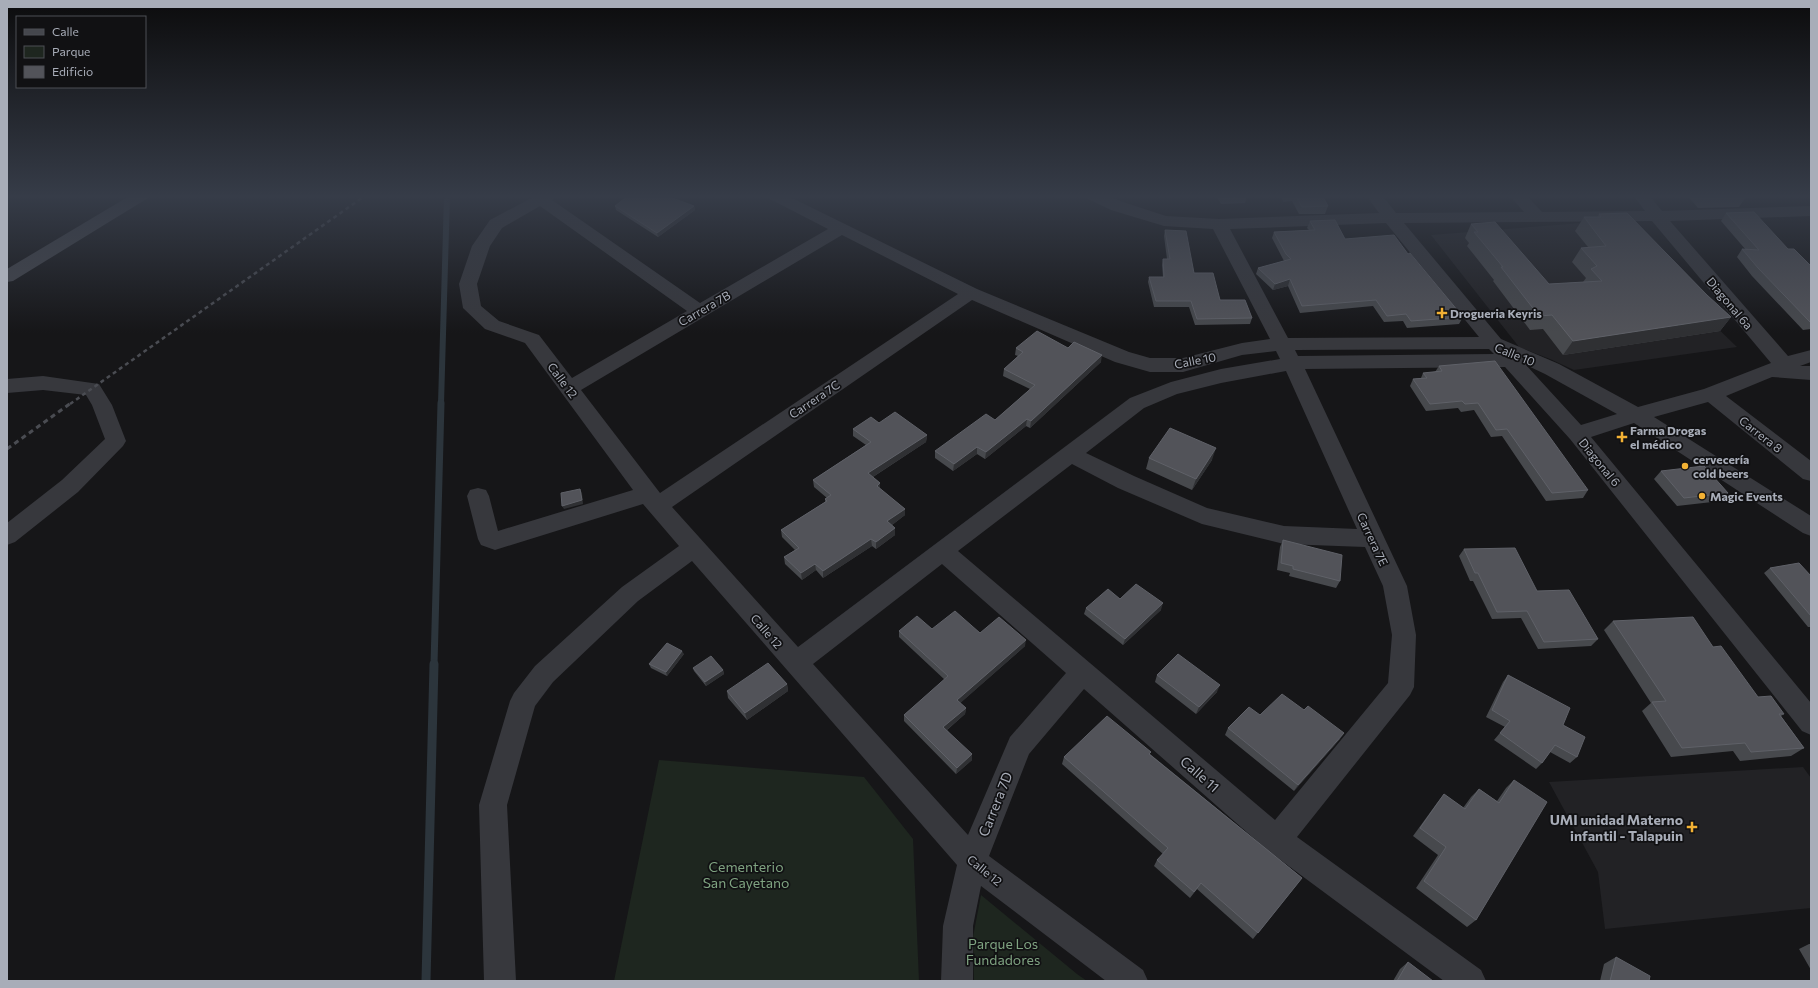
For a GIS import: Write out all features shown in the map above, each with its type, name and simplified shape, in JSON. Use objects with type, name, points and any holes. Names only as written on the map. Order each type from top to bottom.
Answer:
[{"type":"street","points":[[7,278],[67,241]]},
{"type":"street","name":"Calle 12","points":[[484,241],[481,246],[468,284],[472,308],[492,326],[532,339],[653,500],[795,664],[972,861],[1132,981]]},
{"type":"street","points":[[604,241],[699,311]]},
{"type":"street","name":"Carrera 7B","points":[[569,388],[819,241]]},
{"type":"street","name":"Calle 10","points":[[865,241],[971,293],[1122,357],[1150,365],[1183,365],[1242,349],[1287,354],[1494,344]]},
{"type":"street","name":"Carrera 7E","points":[[1228,241],[1287,354],[1395,586],[1404,635],[1401,687],[1277,840]]},
{"type":"street","name":"Diagonal 6","points":[[1410,241],[1494,344],[1519,360],[1811,723]]},
{"type":"street","name":"Diagonal 6a","points":[[1676,241],[1781,370]]},
{"type":"street","name":"Carrera 7C","points":[[478,496],[489,539],[495,541],[653,500],[971,293]]},
{"type":"street","points":[[795,664],[1137,403],[1171,389],[1214,378],[1287,354],[1519,360]]},
{"type":"street","name":"Calle 10","points":[[1519,360],[1552,369],[1636,415]]},
{"type":"street","points":[[1577,434],[1636,415],[1710,394],[1810,361]]},
{"type":"street","points":[[7,386],[43,383],[92,389],[102,405],[116,441],[70,486],[7,536]]},
{"type":"street","name":"Carrera 8","points":[[1710,394],[1811,473]]},
{"type":"street","points":[[1636,415],[1811,528]]},
{"type":"street","points":[[1071,454],[1126,482],[1202,515],[1284,535],[1372,538]]},
{"type":"street","points":[[500,981],[493,805],[523,701],[544,674],[630,594],[695,547]]},
{"type":"street","name":"Calle 11","points":[[942,551],[1277,840],[1470,981]]},
{"type":"street","name":"Carrera 7D","points":[[957,981],[958,926],[972,861],[1019,746],[1082,673]]},
{"type":"shaded area","points":[[1436,241],[1628,241],[1737,347],[1574,370],[1519,347]]},
{"type":"shaded area","name":"UMI unidad Materno infantil - Talapuin","points":[[1803,767],[1811,778],[1811,908],[1605,929],[1598,872],[1549,782]]},
{"type":"green space","name":"Cementerio San Cayetano","points":[[659,760],[864,777],[913,839],[919,981],[614,981]]},
{"type":"green space","name":"Parque Los Fundadores","points":[[981,895],[1087,981],[974,981],[973,937]]},
{"type":"building","points":[[1167,241],[1188,241],[1194,273],[1213,273],[1220,300],[1245,300],[1252,318],[1197,319],[1191,301],[1156,301],[1149,277],[1164,277],[1163,259],[1170,259]]},
{"type":"building","points":[[1279,241],[1398,241],[1463,317],[1411,321],[1406,314],[1387,316],[1376,300],[1302,306],[1290,279],[1275,284],[1258,268],[1291,259],[1286,254]]},
{"type":"building","points":[[1482,241],[1512,241],[1549,284],[1602,281],[1591,269],[1597,266],[1581,248],[1606,246],[1602,241],[1654,241],[1707,295],[1731,317],[1573,341],[1552,315],[1539,316],[1501,267],[1503,267]]},
{"type":"building","points":[[1751,241],[1781,241],[1788,249],[1794,249],[1811,266],[1811,322],[1758,268],[1742,249],[1759,250]]},
{"type":"building","points":[[1037,331],[1068,348],[1074,342],[1102,355],[1031,421],[1027,419],[986,452],[977,447],[954,464],[935,451],[986,414],[995,420],[1035,385],[1004,369],[1023,352],[1016,348]]},
{"type":"building","points":[[1495,361],[1588,490],[1552,493],[1507,429],[1496,430],[1478,403],[1465,404],[1462,401],[1430,404],[1413,379],[1427,378],[1423,373],[1442,371],[1439,366]]},
{"type":"building","points":[[895,412],[927,435],[868,473],[880,483],[877,486],[905,509],[887,521],[895,528],[876,542],[871,539],[823,571],[815,564],[801,573],[784,557],[799,548],[781,530],[827,501],[825,499],[831,495],[813,480],[871,442],[853,429],[871,417],[879,423]]},
{"type":"building","points":[[1170,428],[1216,448],[1196,479],[1149,458]]},
{"type":"building","points":[[1704,466],[1728,493],[1684,498],[1661,471]]},
{"type":"building","points":[[580,489],[582,500],[562,506],[561,493]]},
{"type":"building","points":[[1283,540],[1342,555],[1340,581],[1293,569],[1293,566],[1281,563]]},
{"type":"building","points":[[1515,548],[1537,591],[1569,590],[1598,639],[1544,642],[1527,611],[1497,612],[1478,573],[1475,573],[1464,549]]},
{"type":"building","points":[[1799,563],[1811,576],[1811,616],[1770,568]]},
{"type":"building","points":[[1136,584],[1163,603],[1125,639],[1086,608],[1108,589],[1120,599]]},
{"type":"building","points":[[955,611],[980,633],[999,617],[1026,640],[957,700],[966,708],[943,727],[972,754],[957,768],[904,715],[948,676],[899,631],[917,616],[932,629]]},
{"type":"building","points":[[1693,617],[1713,647],[1721,646],[1758,697],[1771,696],[1784,714],[1779,714],[1804,748],[1751,752],[1745,743],[1682,748],[1652,702],[1666,701],[1613,621]]},
{"type":"building","points":[[667,643],[682,651],[666,672],[649,664]]},
{"type":"building","points":[[1178,654],[1220,685],[1199,707],[1157,675]]},
{"type":"building","points":[[711,656],[723,670],[705,682],[693,668]]},
{"type":"building","points":[[768,663],[787,684],[745,713],[727,691]]},
{"type":"building","points":[[1508,675],[1570,708],[1563,725],[1585,737],[1577,757],[1555,745],[1542,763],[1500,733],[1510,721],[1492,710]]},
{"type":"building","points":[[1282,694],[1304,710],[1308,706],[1344,733],[1298,785],[1228,728],[1249,707],[1260,715]]},
{"type":"building","points":[[1107,716],[1151,752],[1149,754],[1302,878],[1258,933],[1201,883],[1194,892],[1157,860],[1168,848],[1064,757]]},
{"type":"building","points":[[1514,780],[1547,802],[1476,920],[1424,881],[1446,847],[1420,828],[1444,794],[1465,809],[1479,789],[1499,803]]},
{"type":"building","points":[[1616,957],[1650,976],[1649,981],[1610,981]]},
{"type":"building","points":[[1408,962],[1433,981],[1397,981]]},
{"type":"waterway","points":[[441,404],[446,241]]},
{"type":"waterway","points":[[434,665],[441,403]]},
{"type":"waterway","points":[[426,981],[434,664]]},
{"type":"railway","points":[[70,404],[301,241]]},
{"type":"railway","points":[[7,449],[71,403]]},
{"type":"place","name":"Drogueria Keyris","points":[[1442,313]]},
{"type":"place","name":"Farma Drogas el médico","points":[[1622,437]]},
{"type":"place","name":"cervecería cold beers","points":[[1685,466]]},
{"type":"place","name":"Magic Events","points":[[1702,496]]},
{"type":"place","name":"UMI unidad Materno infantil - Talapuin","points":[[1692,827]]}]
